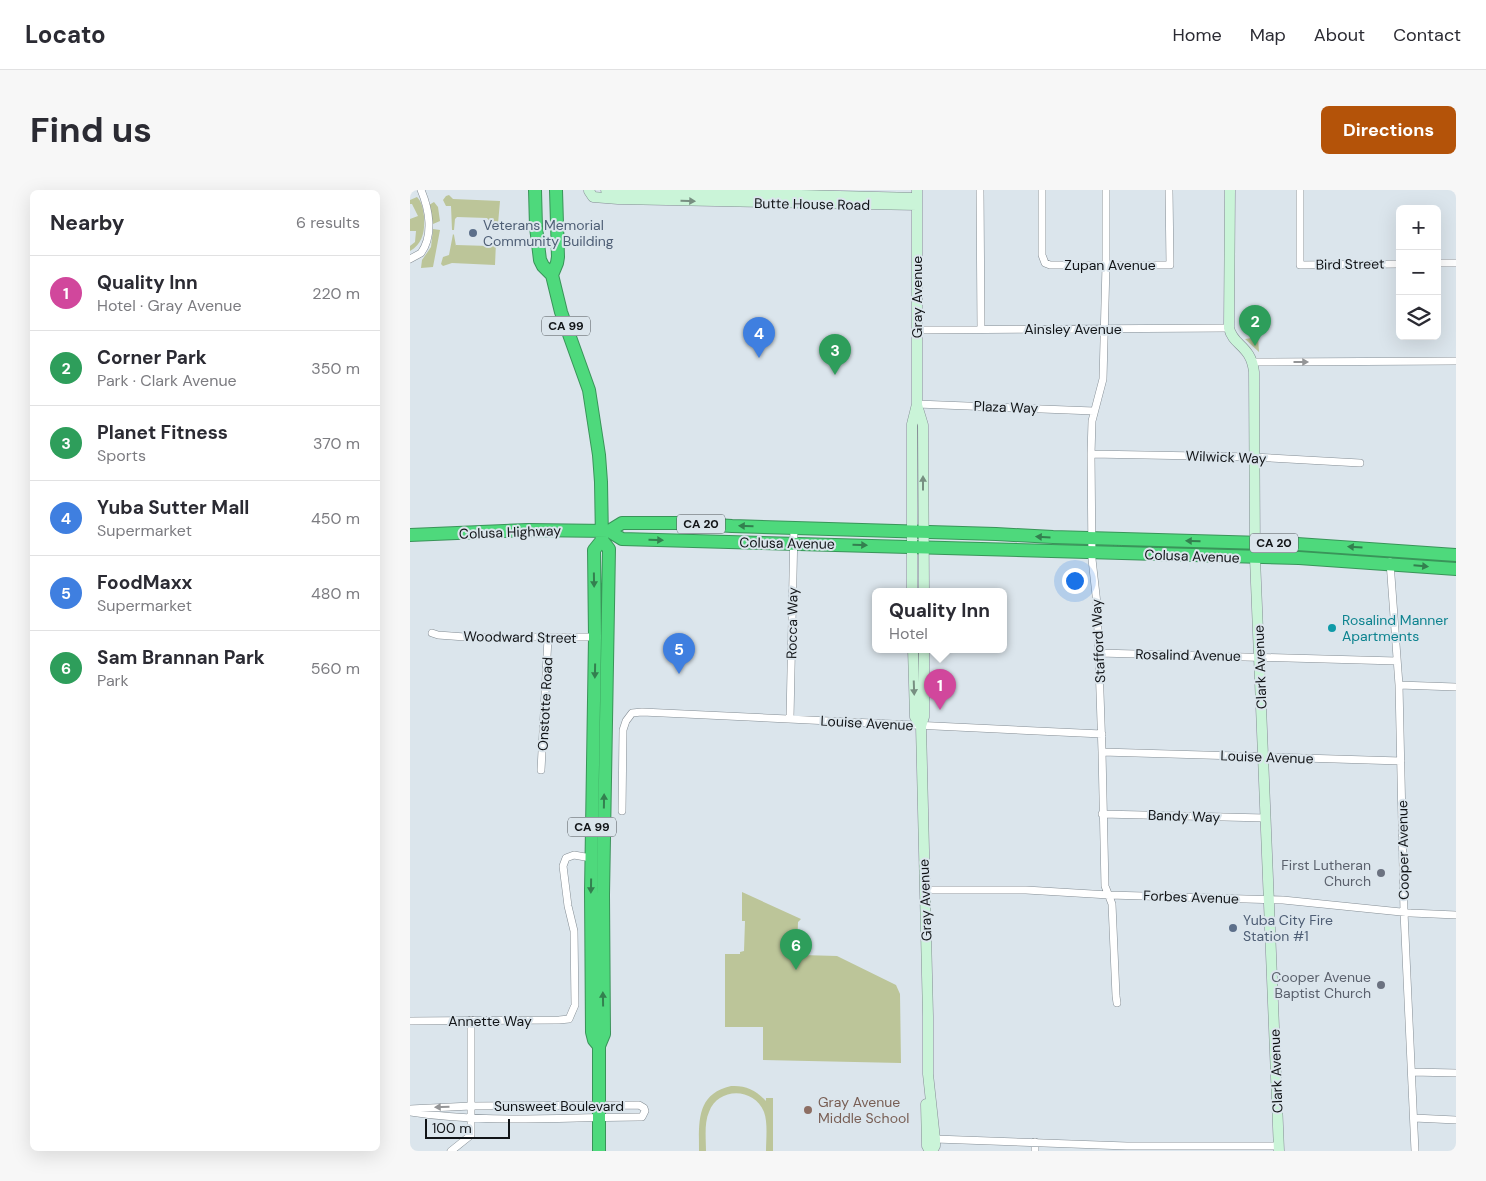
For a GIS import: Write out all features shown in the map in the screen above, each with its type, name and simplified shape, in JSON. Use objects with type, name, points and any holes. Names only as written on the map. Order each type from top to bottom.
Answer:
[{"type":"highway","name":"CA 99","points":[[535,190],[536,227],[540,260],[552,275],[561,312],[585,377],[592,405],[605,534],[594,550],[602,637],[604,1034],[599,1046],[599,1151]]},
{"type":"highway","name":"CA 99","points":[[552,275],[558,257],[556,193]]},
{"type":"highway","name":"Colusa Avenue","points":[[605,534],[622,523],[682,523],[1092,539],[1312,544],[1456,555]]},
{"type":"highway","name":"Colusa Highway","points":[[410,535],[528,530],[605,534]]},
{"type":"highway","name":"Colusa Avenue","points":[[605,534],[622,539],[1092,552],[1390,563],[1456,569]]},
{"type":"highway","name":"CA 99","points":[[599,1046],[594,1040],[592,1032],[591,858],[602,637]]},
{"type":"main road","name":"Butte House Road","points":[[589,190],[593,197],[618,199],[917,198]]},
{"type":"main road","name":"Butte House Road","points":[[606,190],[917,198]]},
{"type":"main road","points":[[1229,328],[1230,190]]},
{"type":"main road","name":"Gray Avenue","points":[[912,588],[917,547],[923,425],[917,404],[917,198]]},
{"type":"main road","name":"Clark Avenue","points":[[1229,328],[1231,334],[1248,352],[1254,372],[1255,558],[1279,1149]]},
{"type":"main road","name":"Gray Avenue","points":[[917,547],[924,588]]},
{"type":"main road","name":"Gray Avenue","points":[[913,653],[915,717],[921,726]]},
{"type":"main road","name":"Gray Avenue","points":[[924,653],[924,717],[921,726],[928,1074],[936,1139],[935,1146],[931,1151],[927,1146],[926,1139],[926,1077],[928,1074]]},
{"type":"street","points":[[410,259],[422,253],[428,237],[427,206],[421,190]]},
{"type":"street","points":[[980,190],[981,329]]},
{"type":"street","name":"Zupan Avenue","points":[[1042,190],[1042,255],[1045,262],[1050,265],[1170,265],[1169,190]]},
{"type":"street","name":"Stafford Way","points":[[1106,190],[1103,379],[1092,421],[1092,552],[1099,653],[1105,886],[1112,904],[1117,1002]]},
{"type":"street","name":"Bird Street","points":[[1300,190],[1300,265],[1396,264]]},
{"type":"street","points":[[1441,263],[1456,263]]},
{"type":"street","name":"Ainsley Avenue","points":[[917,330],[1229,328]]},
{"type":"street","points":[[1252,362],[1456,361]]},
{"type":"street","name":"Plaza Way","points":[[917,404],[1094,411]]},
{"type":"street","name":"Wilwick Way","points":[[1091,454],[1253,457],[1360,464]]},
{"type":"street","name":"Rocca Way","points":[[790,718],[794,528]]},
{"type":"street","name":"Cooper Avenue","points":[[1390,550],[1399,685],[1404,912],[1415,1151]]},
{"type":"street","name":"Woodward Street","points":[[432,633],[465,637],[602,637]]},
{"type":"street","name":"Onstotte Road","points":[[541,770],[548,638]]},
{"type":"street","name":"Rosalind Avenue","points":[[1099,653],[1397,661]]},
{"type":"street","points":[[1399,685],[1456,687]]},
{"type":"street","name":"Louise Avenue","points":[[622,811],[623,730],[626,720],[632,713],[790,718],[1102,734]]},
{"type":"street","name":"Louise Avenue","points":[[1102,752],[1401,761]]},
{"type":"street","name":"Bandy Way","points":[[1102,814],[1266,818]]},
{"type":"street","name":"Annette Way","points":[[410,1021],[570,1019],[575,1005],[574,931],[568,906],[563,866],[566,858],[574,855],[591,858]]},
{"type":"street","name":"Forbes Avenue","points":[[924,890],[1026,890],[1109,895],[1269,899],[1456,915]]},
{"type":"street","points":[[451,1151],[471,1135],[471,1020]]},
{"type":"street","points":[[1412,1072],[1456,1073]]},
{"type":"street","name":"Sunsweet Boulevard","points":[[410,1110],[429,1115],[497,1118],[599,1111],[639,1105],[645,1111],[642,1117],[599,1111],[471,1106],[410,1110]]},
{"type":"street","points":[[1414,1118],[1456,1120]]},
{"type":"street","points":[[936,1139],[1035,1142],[1127,1148],[1279,1149]]},
{"type":"street","points":[[1035,1142],[1035,1151]]},
{"type":"green space","points":[[449,195],[453,199],[500,201],[498,224],[491,223],[487,218],[457,217],[454,230],[452,230],[451,206],[446,206],[443,200]]},
{"type":"green space","points":[[417,197],[423,211],[423,232],[418,244],[410,251],[410,246],[415,242],[416,231],[410,231],[410,219],[418,216],[412,204],[410,204],[410,200]]},
{"type":"green space","points":[[434,202],[438,207],[440,221],[433,224],[429,205]]},
{"type":"green space","points":[[433,229],[440,230],[433,267],[421,268],[422,260],[431,247]]},
{"type":"green space","points":[[453,234],[456,246],[489,246],[490,242],[496,242],[495,265],[452,263],[443,266],[441,264],[443,257],[449,255]]},
{"type":"green space","points":[[1258,337],[1259,352],[1245,339]]},
{"type":"green space","points":[[742,892],[801,919],[798,922],[797,953],[802,955],[837,956],[896,985],[900,994],[901,1063],[763,1060],[763,1027],[725,1027],[725,954],[740,954],[740,952],[744,951],[745,921],[742,921]]},
{"type":"green space","points":[[731,1086],[741,1086],[750,1089],[766,1101],[766,1098],[773,1098],[773,1151],[766,1151],[766,1121],[764,1112],[759,1104],[745,1094],[736,1093],[720,1098],[714,1104],[706,1121],[706,1151],[699,1151],[700,1120],[705,1102],[711,1095]]},
{"type":"place","name":"Veterans Memorial Community Building","points":[[473,233]]},
{"type":"place","name":"Corner Park","points":[[1255,346]]},
{"type":"place","name":"Yuba Sutter Mall","points":[[759,358]]},
{"type":"place","name":"Planet Fitness","points":[[835,375]]},
{"type":"place","name":"Rosalind Manner Apartments","points":[[1332,628]]},
{"type":"place","name":"FoodMaxx","points":[[679,674]]},
{"type":"place","name":"Quality Inn","points":[[940,710]]},
{"type":"place","name":"First Lutheran Church","points":[[1381,873]]},
{"type":"place","name":"Yuba City Fire Station #1","points":[[1233,928]]},
{"type":"place","name":"Sam Brannan Park","points":[[796,970]]},
{"type":"place","name":"Cooper Avenue Baptist Church","points":[[1381,985]]},
{"type":"place","name":"Gray Avenue Middle School","points":[[808,1110]]}]
